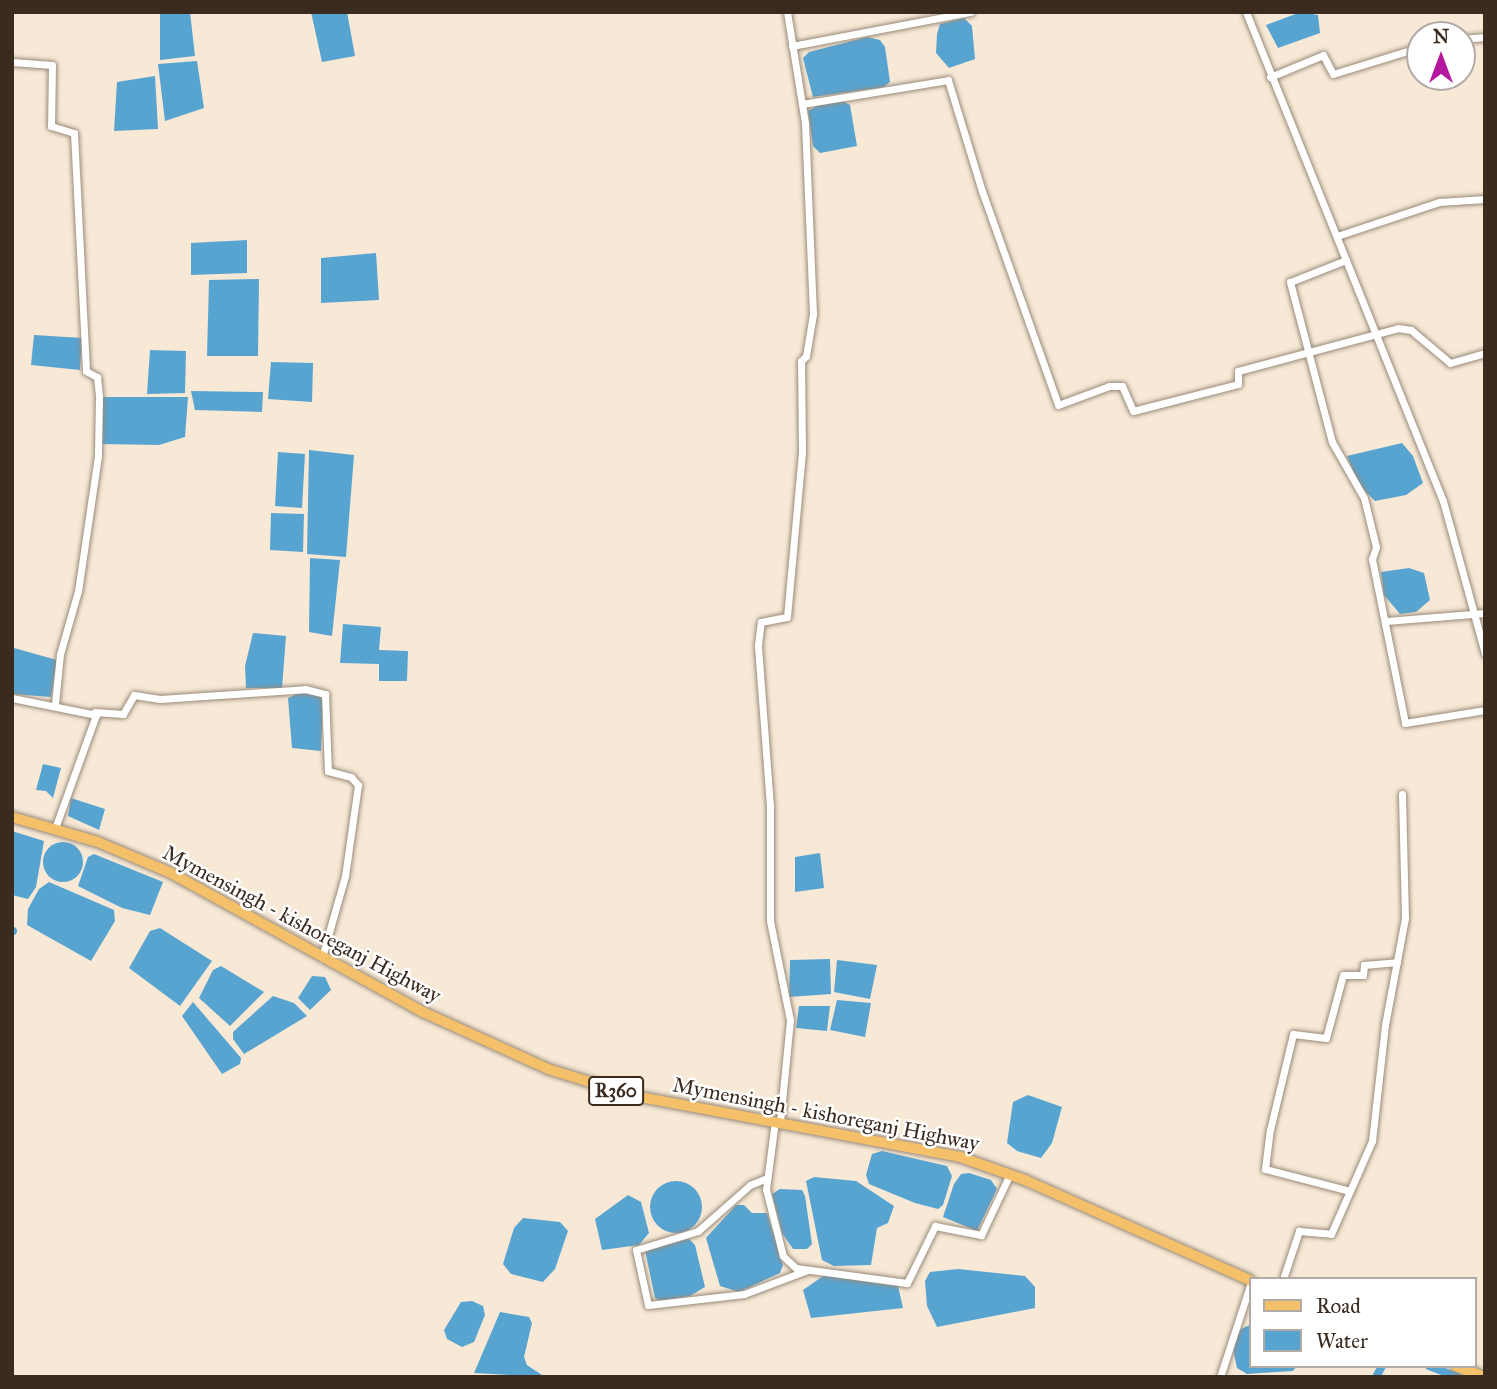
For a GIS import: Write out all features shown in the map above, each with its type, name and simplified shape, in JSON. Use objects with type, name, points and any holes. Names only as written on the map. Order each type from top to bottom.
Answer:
[{"type":"main road","name":"Mymensingh - kishoreganj Highway","points":[[12,817],[55,828],[171,873],[323,954],[423,1012],[548,1069],[635,1096],[949,1155],[1010,1174],[1248,1281]]},
{"type":"main road","points":[[1461,1368],[1485,1377]]},
{"type":"street","points":[[787,12],[802,104],[813,314],[806,356],[802,361],[802,452],[787,617],[761,622],[758,645],[770,806],[770,921],[790,1020],[778,1121],[767,1178],[769,1206],[783,1256],[796,1268],[907,1283],[935,1226],[981,1235],[1010,1174]]},
{"type":"street","points":[[792,46],[971,12]]},
{"type":"street","points":[[1246,12],[1443,501],[1485,653]]},
{"type":"street","points":[[1270,77],[1323,55],[1333,74],[1406,51]]},
{"type":"street","points":[[12,62],[52,65],[51,126],[74,132],[86,371],[97,377],[99,396],[98,456],[78,591],[60,654],[55,704]]},
{"type":"street","points":[[802,104],[948,80],[982,191],[1058,405],[1109,386],[1122,386],[1133,411],[1238,384],[1238,371],[1373,332],[1411,330],[1450,363],[1485,353]]},
{"type":"street","points":[[1337,236],[1439,202],[1485,200]]},
{"type":"street","points":[[1346,260],[1290,282],[1332,442],[1364,498],[1405,723],[1485,710]]},
{"type":"street","points":[[1386,621],[1485,613]]},
{"type":"street","points":[[12,698],[123,714],[134,695],[173,699],[305,690],[325,694],[328,771],[351,776],[358,785],[345,876],[323,954]]},
{"type":"street","points":[[55,828],[95,712]]},
{"type":"street","points":[[1284,1277],[1299,1231],[1331,1234],[1372,1141],[1405,918],[1402,794]]},
{"type":"street","points":[[1350,1191],[1265,1169],[1269,1130],[1293,1034],[1326,1038],[1343,975],[1363,975],[1364,965],[1397,962]]},
{"type":"street","points":[[767,1178],[750,1185],[698,1231],[636,1250],[648,1305],[744,1294],[809,1269]]},
{"type":"street","points":[[1220,1377],[1248,1288]]},
{"type":"water","points":[[160,12],[190,12],[195,56],[160,60]]},
{"type":"water","points":[[311,12],[347,12],[355,56],[322,62]]},
{"type":"water","points":[[1301,12],[1318,15],[1320,33],[1278,48],[1266,25]]},
{"type":"water","points":[[964,18],[972,26],[975,59],[949,68],[936,53],[940,24]]},
{"type":"water","points":[[867,37],[880,40],[885,47],[890,82],[884,87],[813,97],[803,58],[809,52]]},
{"type":"water","points":[[197,61],[204,108],[165,121],[158,64]]},
{"type":"water","points":[[155,76],[158,129],[114,131],[117,82]]},
{"type":"water","points":[[843,101],[850,105],[857,146],[820,153],[813,146],[808,111],[822,103]]},
{"type":"water","points":[[247,240],[247,273],[191,275],[191,243]]},
{"type":"water","points":[[376,253],[379,300],[321,303],[321,258]]},
{"type":"water","points":[[259,279],[258,356],[207,356],[209,280]]},
{"type":"water","points":[[34,335],[82,338],[80,370],[31,365]]},
{"type":"water","points":[[150,350],[186,351],[185,393],[147,394]]},
{"type":"water","points":[[271,362],[313,363],[312,402],[268,399]]},
{"type":"water","points":[[191,391],[263,392],[262,412],[195,410]]},
{"type":"water","points":[[103,397],[188,397],[185,437],[159,445],[99,444]]},
{"type":"water","points":[[1402,443],[1413,456],[1423,483],[1406,495],[1375,501],[1359,485],[1347,456]]},
{"type":"water","points":[[309,450],[354,455],[346,557],[307,554]]},
{"type":"water","points":[[278,452],[305,454],[302,508],[275,506]]},
{"type":"water","points":[[271,513],[304,514],[303,552],[270,550]]},
{"type":"water","points":[[310,558],[340,560],[332,636],[309,632]]},
{"type":"water","points":[[1409,568],[1424,573],[1430,600],[1416,612],[1400,614],[1384,595],[1381,572]]},
{"type":"water","points":[[343,624],[381,627],[379,650],[408,651],[407,681],[379,681],[379,664],[340,663]]},
{"type":"water","points":[[253,633],[286,636],[282,688],[246,688],[245,666]]},
{"type":"water","points":[[14,648],[57,660],[51,697],[12,694]]},
{"type":"water","points":[[301,692],[321,696],[323,701],[321,751],[292,748],[288,698]]},
{"type":"water","points":[[43,764],[61,768],[53,798],[46,791],[36,790]]},
{"type":"water","points":[[71,798],[105,809],[99,830],[68,816]]},
{"type":"water","points":[[12,831],[44,841],[36,887],[28,899],[12,895]]},
{"type":"water","points":[[63,842],[77,848],[83,862],[77,876],[63,882],[49,876],[43,862],[49,848]]},
{"type":"water","points":[[820,853],[824,888],[795,892],[795,857]]},
{"type":"water","points":[[94,854],[163,882],[150,915],[122,908],[78,886],[88,857]]},
{"type":"water","points":[[49,882],[114,910],[115,921],[91,961],[27,925],[28,909],[39,889]]},
{"type":"water","points":[[160,928],[212,961],[180,1006],[129,968],[150,931]]},
{"type":"water","points":[[830,959],[831,994],[789,997],[790,960]]},
{"type":"water","points":[[837,960],[877,965],[870,999],[834,992]]},
{"type":"water","points":[[221,966],[264,992],[230,1026],[199,998],[213,970]]},
{"type":"water","points":[[312,976],[325,977],[331,990],[310,1010],[298,998]]},
{"type":"water","points":[[273,996],[294,1003],[307,1016],[244,1054],[233,1039],[233,1032]]},
{"type":"water","points":[[837,1000],[871,1003],[865,1037],[830,1030]]},
{"type":"water","points":[[193,1002],[241,1058],[240,1064],[222,1074],[182,1016]]},
{"type":"water","points":[[799,1006],[830,1006],[827,1031],[796,1028]]},
{"type":"water","points":[[1028,1095],[1062,1107],[1052,1143],[1041,1158],[1017,1151],[1007,1143],[1013,1102]]},
{"type":"water","points":[[882,1151],[947,1166],[952,1176],[943,1205],[938,1209],[915,1203],[869,1184],[866,1175],[872,1154]]},
{"type":"water","points":[[969,1173],[991,1180],[997,1189],[977,1231],[943,1217],[954,1184],[961,1174]]},
{"type":"water","points":[[814,1177],[856,1181],[894,1206],[888,1223],[877,1228],[871,1265],[834,1266],[822,1260],[806,1181]]},
{"type":"water","points":[[676,1181],[686,1183],[694,1189],[700,1197],[700,1217],[694,1225],[686,1231],[676,1233],[666,1231],[658,1225],[652,1217],[650,1207],[652,1197],[658,1189],[666,1183]]},
{"type":"water","points":[[780,1189],[802,1190],[805,1196],[812,1244],[807,1249],[793,1249],[782,1233],[772,1194]]},
{"type":"water","points":[[628,1195],[641,1202],[649,1233],[639,1245],[602,1250],[595,1219]]},
{"type":"water","points":[[736,1205],[744,1205],[752,1213],[767,1213],[783,1265],[780,1273],[739,1292],[720,1286],[706,1238]]},
{"type":"water","points":[[523,1218],[560,1222],[568,1231],[555,1269],[543,1282],[511,1274],[503,1264],[514,1228]]},
{"type":"water","points":[[689,1239],[695,1245],[705,1287],[690,1296],[660,1301],[655,1298],[645,1250]]},
{"type":"water","points":[[958,1269],[1025,1276],[1035,1287],[1035,1308],[937,1327],[927,1306],[925,1281],[930,1272]]},
{"type":"water","points":[[826,1274],[898,1286],[903,1308],[811,1318],[803,1290]]},
{"type":"water","points":[[472,1301],[483,1306],[485,1315],[474,1342],[462,1347],[447,1339],[444,1330],[461,1302]]},
{"type":"water","points":[[500,1312],[529,1317],[532,1323],[524,1357],[527,1365],[545,1377],[474,1373]]},
{"type":"water","points":[[1248,1326],[1248,1368],[1295,1368],[1293,1371],[1247,1374],[1237,1368],[1232,1344],[1241,1329]]},
{"type":"waterway","points":[[1376,1377],[1381,1368]]},
{"type":"waterway","points":[[1434,1368],[1457,1377]]}]
